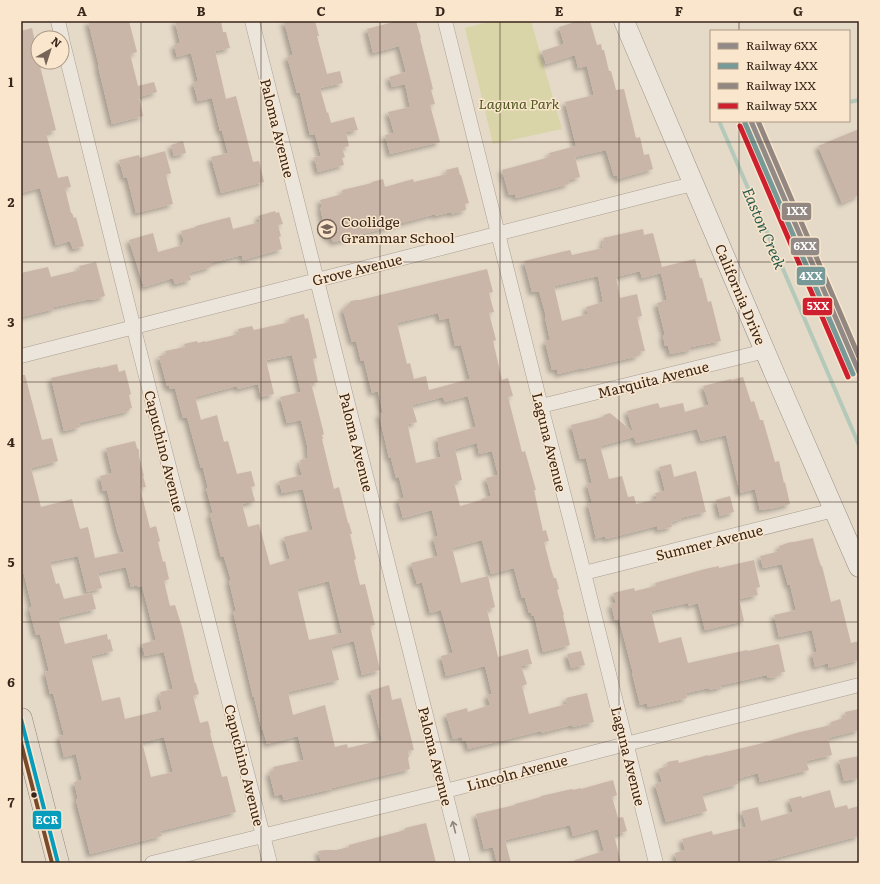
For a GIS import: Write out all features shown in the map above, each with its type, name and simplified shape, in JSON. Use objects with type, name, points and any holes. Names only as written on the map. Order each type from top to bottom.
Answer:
[{"type":"main road","points":[[21,719],[58,863]]},
{"type":"street","name":"Paloma Avenue","points":[[252,21],[462,863]]},
{"type":"street","name":"Laguna Avenue","points":[[445,21],[656,863]]},
{"type":"street","name":"California Drive","points":[[624,21],[859,567]]},
{"type":"street","name":"Capuchino Avenue","points":[[70,70],[133,327],[270,863]]},
{"type":"street","name":"Grove Avenue","points":[[21,356],[694,184]]},
{"type":"street","name":"Marquita Avenue","points":[[541,406],[765,351]]},
{"type":"street","name":"Summer Avenue","points":[[584,574],[834,510]]},
{"type":"street","name":"Lincoln Avenue","points":[[152,863],[444,791],[859,685]]},
{"type":"green space","name":"Laguna Park","points":[[492,21],[531,21],[562,129],[493,144],[465,28]]},
{"type":"building","points":[[88,21],[129,21],[137,52],[130,54],[138,86],[154,82],[157,92],[139,97],[143,116],[112,124]]},
{"type":"building","points":[[175,21],[221,21],[223,32],[226,32],[230,48],[215,51],[226,99],[236,96],[253,162],[259,161],[264,182],[221,193],[211,157],[228,153],[222,131],[220,131],[212,98],[198,101],[193,83],[198,81],[191,53],[177,57],[174,45],[180,43]]},
{"type":"building","points":[[284,21],[315,21],[319,36],[317,36],[327,74],[340,71],[343,83],[320,88],[331,123],[354,117],[358,130],[346,132],[349,146],[342,148],[345,157],[342,158],[344,165],[318,172],[314,157],[321,156],[315,134],[310,135],[300,93],[297,93],[287,57],[293,55]]},
{"type":"building","points":[[397,21],[416,21],[433,89],[431,90],[435,104],[430,105],[440,142],[390,154],[385,135],[394,133],[388,112],[410,107],[405,84],[392,87],[389,77],[406,72],[399,46],[373,53],[367,29]]},
{"type":"building","points":[[578,21],[590,21],[597,45],[601,44],[602,50],[604,50],[609,71],[611,71],[616,90],[624,89],[636,138],[640,137],[644,155],[649,154],[653,169],[618,179],[617,175],[614,176],[606,150],[575,157],[580,177],[568,180],[569,184],[516,198],[515,194],[509,195],[502,170],[550,157],[549,153],[576,146],[565,102],[594,95],[587,66],[578,68],[575,55],[546,64],[542,51],[564,44],[559,27]]},
{"type":"building","points":[[32,28],[32,30],[30,30],[30,70],[41,70],[56,130],[46,133],[58,178],[68,176],[71,187],[65,188],[71,213],[74,218],[76,217],[84,246],[73,249],[70,241],[56,245],[40,188],[21,193],[21,31]]},
{"type":"building","points":[[859,129],[859,195],[842,203],[818,146]]},
{"type":"building","points":[[183,141],[186,153],[174,156],[171,145]]},
{"type":"building","points":[[165,151],[171,173],[166,175],[173,204],[136,213],[127,177],[124,178],[119,160],[139,155],[140,158]]},
{"type":"building","points":[[458,167],[469,203],[465,204],[466,210],[451,214],[451,212],[435,216],[435,214],[347,238],[348,239],[333,242],[331,237],[327,238],[320,207],[322,207],[320,200],[343,194],[342,190],[383,179],[385,187],[413,179],[414,182],[447,174],[446,170]]},
{"type":"building","points":[[275,211],[276,213],[279,212],[283,224],[278,225],[282,249],[243,260],[242,255],[210,263],[211,267],[189,273],[191,280],[175,284],[173,278],[144,287],[129,240],[153,233],[158,252],[183,245],[182,242],[184,242],[181,231],[230,217],[233,229],[260,222],[258,216]]},
{"type":"building","points":[[643,229],[644,235],[653,233],[662,267],[695,259],[700,278],[702,278],[708,302],[711,301],[721,341],[691,347],[691,350],[670,354],[668,346],[665,346],[663,335],[665,335],[657,303],[667,300],[661,273],[642,278],[640,271],[616,277],[620,298],[637,294],[642,316],[637,317],[645,351],[638,352],[639,356],[558,374],[557,369],[552,370],[545,341],[550,340],[546,316],[539,291],[532,292],[524,261],[570,250],[572,255],[603,248],[602,244],[605,243],[603,238]],"holes":[[[598,276],[603,302],[586,307],[588,314],[562,321],[554,286]]]},
{"type":"building","points":[[96,262],[105,296],[54,307],[54,309],[21,317],[21,273],[48,267],[51,277],[80,270],[79,266]]},
{"type":"building","points":[[487,269],[493,292],[489,293],[494,312],[489,313],[496,340],[493,341],[502,380],[508,378],[513,396],[508,397],[522,452],[525,451],[536,490],[534,490],[543,531],[546,530],[549,541],[544,542],[551,569],[554,578],[556,578],[559,589],[557,590],[570,645],[543,652],[534,615],[532,616],[531,613],[529,613],[525,598],[522,598],[514,568],[491,574],[482,540],[452,548],[461,583],[488,576],[495,607],[487,610],[498,657],[528,649],[532,664],[521,666],[527,684],[522,686],[529,714],[567,704],[566,698],[587,693],[594,722],[573,727],[572,725],[541,733],[541,731],[468,749],[466,740],[463,741],[462,737],[453,739],[446,714],[467,708],[468,712],[490,705],[487,695],[492,694],[485,666],[446,676],[441,656],[453,653],[441,610],[430,613],[422,582],[417,584],[411,563],[438,556],[433,538],[438,536],[432,510],[403,518],[398,499],[404,498],[399,477],[396,478],[391,458],[389,458],[379,414],[383,413],[378,391],[372,393],[364,361],[361,361],[356,341],[352,342],[343,310],[351,301]],"holes":[[[438,313],[440,320],[449,318],[455,346],[461,345],[470,379],[429,390],[426,376],[414,379],[410,363],[407,364],[397,323]],[[468,396],[476,427],[437,438],[441,457],[416,463],[408,427],[409,424],[417,422],[412,405],[443,397],[445,402]],[[477,443],[479,454],[492,451],[498,475],[486,478],[491,496],[460,506],[454,482],[462,480],[455,449]]]},
{"type":"building","points":[[304,314],[305,319],[308,318],[317,358],[313,359],[318,382],[311,383],[324,434],[322,435],[322,439],[334,489],[339,487],[352,534],[350,534],[356,559],[354,560],[360,585],[365,584],[375,625],[370,626],[380,670],[362,675],[354,641],[331,647],[339,680],[288,692],[293,715],[325,705],[335,747],[347,744],[348,748],[382,740],[370,691],[389,685],[392,700],[401,698],[414,750],[408,751],[410,769],[284,800],[282,794],[275,796],[269,772],[274,771],[273,767],[304,760],[298,736],[267,744],[253,697],[233,611],[236,611],[229,581],[231,580],[224,557],[221,557],[210,514],[213,513],[206,488],[208,488],[203,468],[201,468],[187,417],[183,418],[175,388],[170,389],[169,386],[167,386],[159,356],[166,355],[165,351],[185,347],[184,344],[197,341],[198,343],[205,342],[239,334],[238,329],[252,326],[254,330],[290,322],[289,318]],"holes":[[[292,355],[301,392],[280,397],[287,423],[301,420],[307,445],[308,458],[300,460],[301,464],[299,465],[302,475],[279,481],[282,493],[303,489],[313,530],[284,537],[290,559],[270,565],[259,524],[248,527],[242,504],[255,501],[251,487],[255,486],[251,471],[237,474],[228,441],[224,442],[217,415],[201,420],[195,397],[237,386],[238,389],[258,384],[261,397],[274,394],[266,360]],[[329,581],[342,633],[309,640],[297,589]]]},
{"type":"building","points":[[117,364],[119,372],[125,370],[131,394],[129,395],[132,408],[129,409],[129,411],[79,423],[80,427],[64,431],[51,378]]},
{"type":"building","points":[[21,375],[25,375],[42,440],[52,438],[58,461],[31,468],[41,507],[72,499],[80,529],[88,527],[95,558],[124,552],[107,490],[103,491],[100,476],[112,473],[106,448],[135,441],[139,450],[146,487],[140,488],[150,528],[156,526],[160,541],[158,542],[163,562],[165,561],[169,579],[164,581],[170,606],[175,605],[182,627],[199,694],[193,696],[200,723],[208,721],[222,777],[227,776],[236,812],[160,831],[162,836],[90,854],[76,800],[78,799],[74,782],[82,780],[76,754],[64,757],[59,736],[64,735],[53,693],[50,694],[45,672],[49,671],[40,634],[36,635],[29,608],[32,607],[21,562]],"holes":[[[78,556],[87,592],[102,588],[98,573],[126,567],[131,587],[137,585],[138,587],[142,586],[156,640],[142,644],[145,656],[164,652],[173,689],[160,692],[161,696],[159,696],[162,710],[125,719],[120,697],[102,701],[91,656],[113,651],[107,634],[65,644],[58,618],[96,609],[92,593],[64,599],[59,583],[56,584],[50,562]],[[164,737],[173,772],[151,777],[142,742]]]},
{"type":"building","points":[[743,377],[751,402],[754,401],[760,420],[763,420],[775,462],[779,461],[790,504],[760,510],[755,489],[740,493],[726,435],[701,441],[697,429],[636,443],[634,437],[600,446],[609,479],[622,476],[628,497],[634,496],[636,504],[657,499],[655,493],[665,491],[659,467],[671,464],[674,477],[696,471],[706,512],[680,518],[681,519],[671,522],[672,527],[658,530],[657,526],[606,539],[605,536],[596,539],[588,504],[592,503],[587,484],[592,483],[586,458],[580,459],[571,425],[603,417],[604,415],[610,413],[633,432],[627,411],[658,403],[660,408],[683,403],[685,412],[709,405],[703,386]]},
{"type":"building","points":[[730,496],[734,512],[720,516],[716,500]]},
{"type":"building","points":[[813,538],[831,602],[840,599],[851,643],[859,641],[859,660],[829,668],[828,663],[815,667],[812,653],[817,652],[812,630],[779,637],[774,615],[796,610],[790,585],[788,585],[782,564],[763,568],[760,556],[780,551],[779,546],[787,543]]},
{"type":"building","points":[[754,560],[760,587],[756,588],[758,595],[739,599],[744,621],[705,630],[698,603],[689,606],[688,603],[651,611],[659,643],[681,637],[688,663],[779,644],[785,672],[778,673],[779,676],[768,678],[767,675],[722,685],[722,687],[709,690],[709,688],[686,693],[687,698],[648,707],[647,703],[640,705],[619,619],[615,620],[611,604],[616,603],[613,593],[634,588],[635,591],[656,586],[655,583],[705,569],[719,566],[719,568]]},
{"type":"building","points":[[581,651],[585,665],[571,668],[567,654]]},
{"type":"building","points":[[859,709],[859,730],[828,738],[832,755],[806,761],[809,770],[760,782],[758,773],[737,779],[738,784],[702,794],[707,811],[666,822],[655,784],[662,782],[658,769],[668,766],[667,762],[678,760],[679,763],[831,725],[831,722],[846,717],[845,712]]},
{"type":"building","points":[[859,756],[859,778],[844,781],[839,760]]},
{"type":"building","points":[[613,780],[617,795],[612,797],[618,818],[623,817],[627,831],[614,835],[621,863],[575,863],[575,860],[604,851],[598,829],[573,836],[570,825],[505,840],[511,863],[497,863],[493,847],[484,849],[476,814],[515,805],[541,796],[572,789],[581,789]]},
{"type":"building","points":[[830,790],[835,808],[847,805],[848,809],[859,806],[859,836],[764,861],[764,863],[677,863],[675,853],[685,850],[682,839],[712,831],[713,835],[746,827],[742,811],[758,807],[761,821],[793,812],[789,799],[801,796],[802,798]]},
{"type":"building","points":[[426,823],[436,863],[321,863],[318,851],[336,850],[349,847],[349,845]]},
{"type":"waterway","name":"Easton Creek","points":[[850,102],[859,100]]},
{"type":"waterway","name":"Easton Creek","points":[[719,122],[859,445]]},
{"type":"rail line","name":"6XX","points":[[751,122],[859,372]]},
{"type":"rail line","name":"1XX","points":[[758,122],[859,357]]},
{"type":"rail line","name":"4XX","points":[[745,123],[853,374]]},
{"type":"rail line","name":"5XX","points":[[740,126],[848,377]]},
{"type":"transit line","name":"ECR","points":[[21,719],[58,863]]},
{"type":"transit line","points":[[21,743],[52,863]]},
{"type":"place","name":"Coolidge Grammar School","points":[[327,229]]}]
